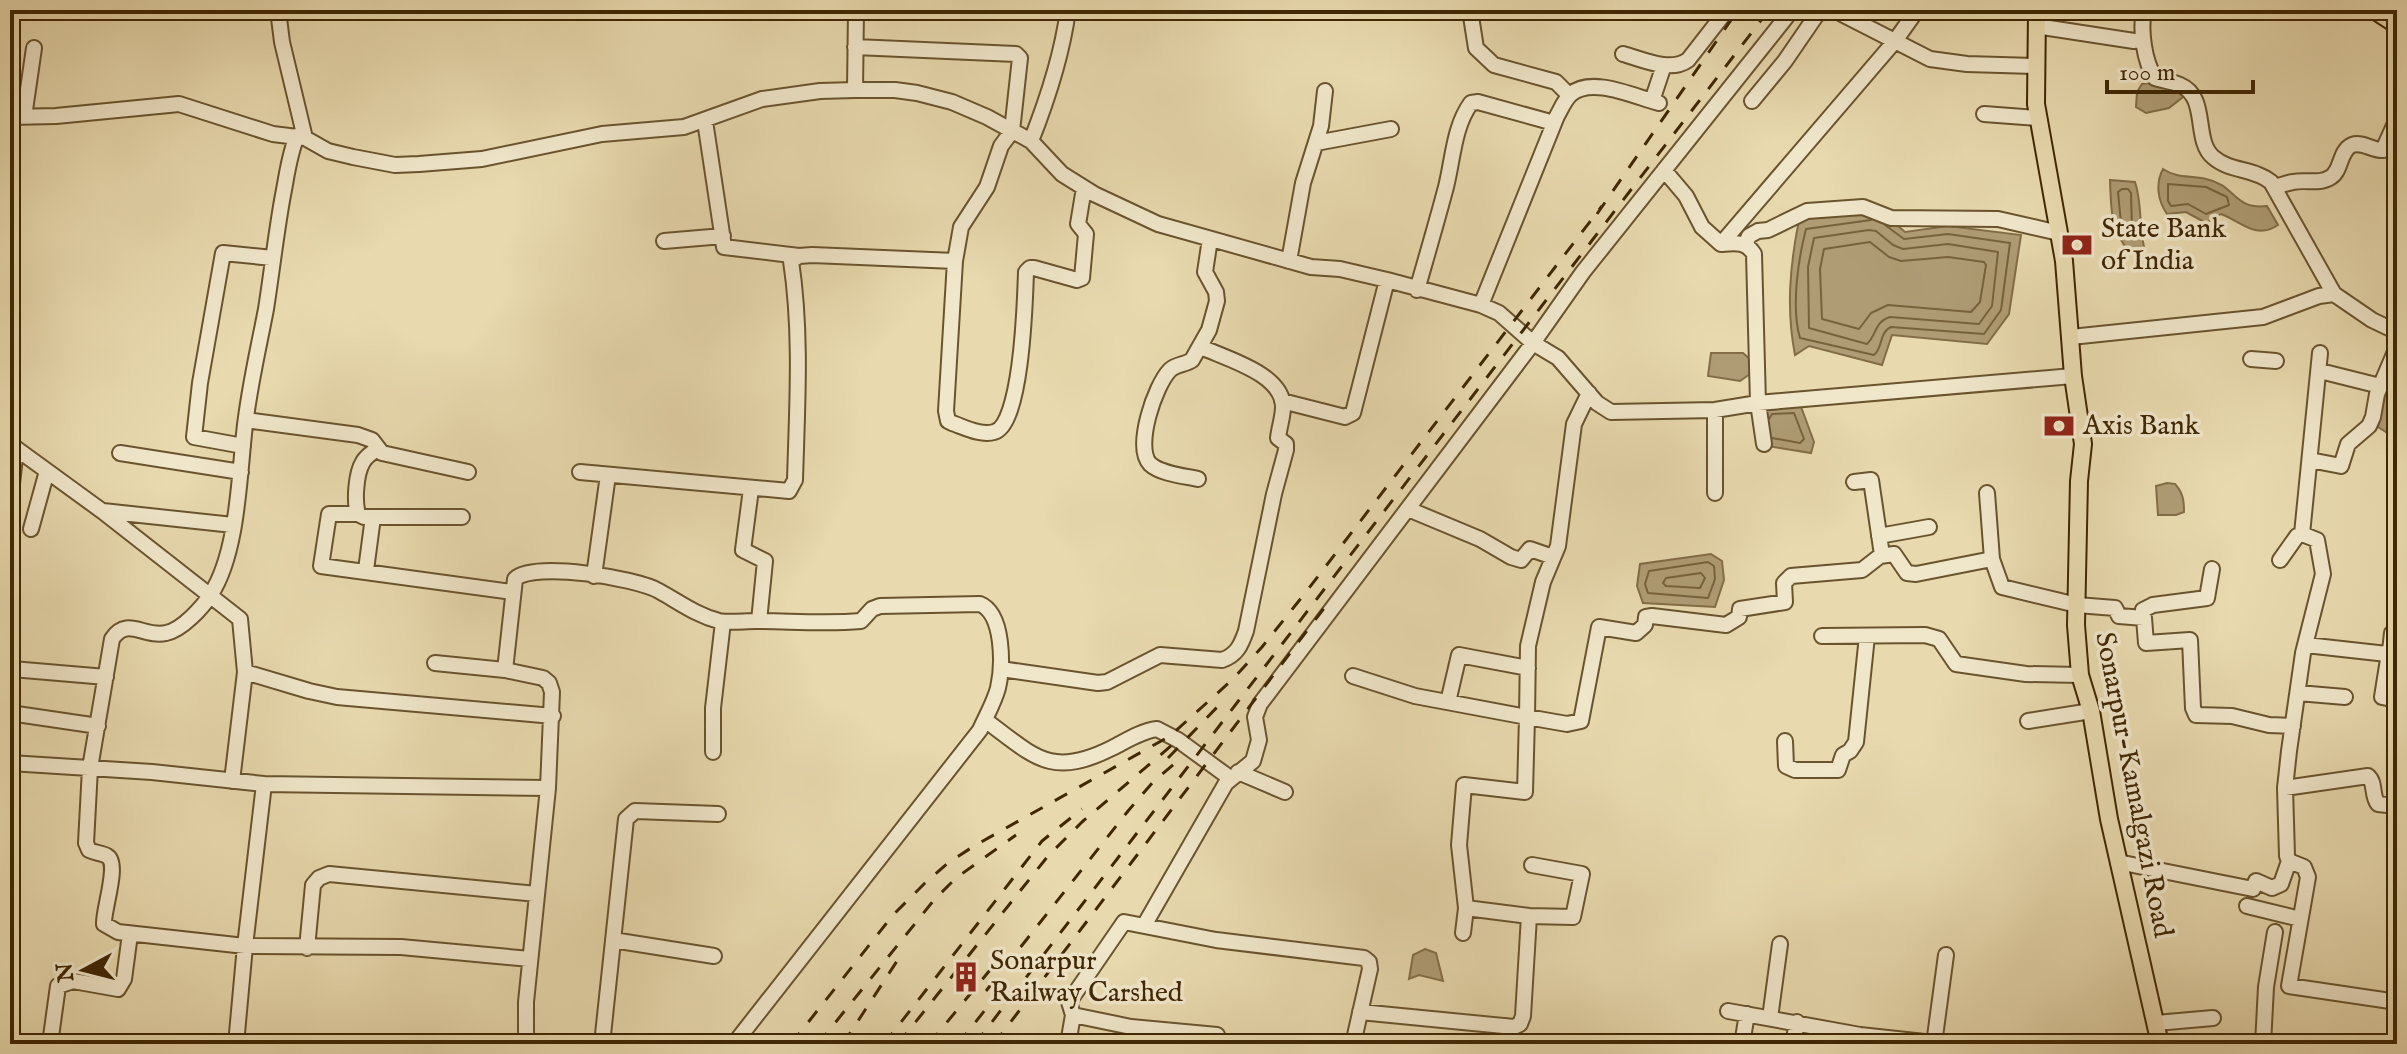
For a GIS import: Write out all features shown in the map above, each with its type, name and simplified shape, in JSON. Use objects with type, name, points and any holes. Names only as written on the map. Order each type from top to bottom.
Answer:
[{"type":"main road","points":[[2374,10],[2397,25]]},
{"type":"main road","name":"Sonarpur-Kamalgazi Road","points":[[2036,18],[2037,118],[2064,261],[2073,376],[2083,444],[2079,481],[2077,605],[2080,675],[2091,711],[2118,862],[2160,1044]]},
{"type":"street","points":[[278,10],[301,137],[288,169],[246,420],[233,525],[222,572],[211,595],[180,627],[168,633],[126,627],[118,630],[112,639],[90,768],[86,843],[89,850],[108,856],[112,861],[104,924],[109,929],[130,934],[245,946],[401,947],[530,959]]},
{"type":"street","points":[[855,90],[856,10]]},
{"type":"street","points":[[1031,141],[1064,44],[1068,10]]},
{"type":"street","points":[[1470,10],[1476,48],[1494,65],[1556,82],[1569,95]]},
{"type":"street","points":[[1623,54],[1680,66],[1727,10]]},
{"type":"street","points":[[1145,924],[1234,775],[1253,761],[1258,749],[1255,717],[1260,704],[1533,343],[1583,272],[1792,10]]},
{"type":"street","points":[[1752,101],[1785,61],[1820,10]]},
{"type":"street","points":[[1834,10],[1930,59],[2035,66]]},
{"type":"street","points":[[1721,244],[1895,41],[1917,10]]},
{"type":"street","points":[[2144,10],[2143,39],[2151,72],[2155,78],[2180,85],[2191,95],[2201,117],[2206,149],[2211,156],[2231,168],[2264,177],[2274,187],[2334,294],[2372,320],[2397,331]]},
{"type":"street","points":[[2036,18],[2134,41],[2143,39]]},
{"type":"street","points":[[855,47],[1016,54],[1021,64],[1012,131],[1001,146],[987,187],[963,220],[955,261],[947,416],[952,423],[982,432],[993,433],[1003,428],[1012,403],[1024,318],[1027,269],[1034,268],[1077,280],[1082,278],[1086,234],[1078,224],[1084,188]]},
{"type":"street","points":[[34,48],[17,117],[179,104],[264,131],[301,137],[328,151],[395,165],[482,159],[602,134],[684,127],[762,99],[820,91],[895,90],[917,93],[975,112],[1031,141],[1062,174],[1158,224],[1289,261],[1387,280],[1481,305],[1505,316],[1533,343],[1558,358],[1597,403],[1611,412],[1715,410],[1758,403],[2073,376]]},
{"type":"street","points":[[1481,305],[1554,123],[1569,95],[1582,87],[1599,87],[1656,102],[1664,65]]},
{"type":"street","points":[[1289,261],[1303,183],[1316,143],[1325,91]]},
{"type":"street","points":[[1417,290],[1455,142],[1471,103],[1478,102],[1554,123]]},
{"type":"street","points":[[1984,114],[2037,118]]},
{"type":"street","points":[[2274,187],[2332,177],[2351,145],[2383,150],[2397,119]]},
{"type":"street","points":[[705,121],[724,247],[799,256],[955,261]]},
{"type":"street","points":[[1316,143],[1391,129]]},
{"type":"street","points":[[1664,170],[1686,196],[1702,227],[1721,244],[1745,245],[1754,254],[1758,403],[1764,444]]},
{"type":"street","points":[[1745,245],[1749,236],[1758,231],[1768,230],[1807,211],[1863,207],[1891,218],[1998,219],[2059,233]]},
{"type":"street","points":[[664,241],[723,236]]},
{"type":"street","points":[[1198,479],[1157,469],[1145,455],[1144,441],[1151,410],[1168,372],[1192,360],[1201,347],[1217,301],[1216,292],[1205,272],[1210,239]]},
{"type":"street","points":[[243,446],[194,437],[200,383],[223,253],[273,258]]},
{"type":"street","points":[[580,472],[789,491],[795,480],[798,386],[795,286],[791,261],[799,256]]},
{"type":"street","points":[[1282,401],[1345,417],[1353,413],[1387,280]]},
{"type":"street","points":[[2071,337],[2263,317],[2319,296],[2334,294]]},
{"type":"street","points":[[1001,669],[1098,683],[1107,682],[1160,655],[1222,660],[1231,657],[1239,648],[1246,631],[1286,450],[1286,444],[1278,438],[1282,401],[1270,379],[1201,347]]},
{"type":"street","points":[[2310,460],[2341,466],[2348,444],[2369,426],[2380,386],[2397,347]]},
{"type":"street","points":[[2302,534],[2320,353]]},
{"type":"street","points":[[2251,359],[2276,361]]},
{"type":"street","points":[[2320,371],[2380,386]]},
{"type":"street","points":[[1463,933],[1466,908],[1459,845],[1464,785],[1525,792],[1528,646],[1564,515],[1574,424],[1589,393]]},
{"type":"street","points":[[1715,410],[1715,493]]},
{"type":"street","points":[[246,420],[358,435],[372,440],[382,453],[468,472]]},
{"type":"street","points":[[13,446],[240,619],[245,672],[232,781]]},
{"type":"street","points":[[10,502],[13,446]]},
{"type":"street","points":[[366,515],[356,507],[360,468],[364,459],[377,449]]},
{"type":"street","points":[[120,453],[241,472]]},
{"type":"street","points":[[31,529],[47,471]]},
{"type":"street","points":[[594,576],[608,475]]},
{"type":"street","points":[[1854,482],[1871,480],[1882,555]]},
{"type":"street","points":[[751,489],[743,550],[765,561],[759,621]]},
{"type":"street","points":[[1987,493],[1992,559],[2002,587],[2077,605],[2115,608],[2119,616],[2144,618]]},
{"type":"street","points":[[1408,509],[1480,539],[1511,557],[1521,560],[1530,549],[1553,557]]},
{"type":"street","points":[[102,511],[233,525]]},
{"type":"street","points":[[462,517],[329,514],[321,566],[512,592]]},
{"type":"street","points":[[366,515],[366,570]]},
{"type":"street","points":[[1879,536],[1929,527]]},
{"type":"street","points":[[2272,888],[2281,884],[2289,861],[2285,788],[2306,645],[2323,574],[2317,540],[2302,534],[2297,536],[2280,560]]},
{"type":"street","points":[[1353,676],[1415,696],[1567,724],[1581,721],[1599,627],[1636,633],[1645,625],[1646,617],[1652,616],[1726,625],[1739,617],[1740,609],[1785,602],[1784,583],[1791,576],[1862,570],[1882,555],[1894,554],[1907,573],[1916,574],[1992,559]]},
{"type":"street","points":[[2212,569],[2207,598],[2153,605],[2143,610],[2146,643],[2190,640],[2193,708],[2196,715],[2232,716],[2269,725],[2293,726]]},
{"type":"street","points":[[505,670],[512,592],[515,579],[526,572],[594,576],[658,590],[679,605],[723,622],[861,621],[880,606],[980,604],[994,613],[1001,669],[985,720],[959,759],[734,1044]]},
{"type":"street","points":[[713,752],[713,708],[723,622]]},
{"type":"street","points":[[2392,633],[2382,697],[2397,700]]},
{"type":"street","points":[[1822,636],[1925,635],[1939,639],[1953,662],[1970,667],[2026,674],[2080,675]]},
{"type":"street","points":[[1785,741],[1786,766],[1795,770],[1838,770],[1843,755],[1856,742],[1867,636]]},
{"type":"street","points":[[2306,645],[2389,653]]},
{"type":"street","points":[[1448,702],[1459,655],[1528,668]]},
{"type":"street","points":[[435,663],[505,670],[543,678],[552,692],[548,788],[526,1002],[526,1044]]},
{"type":"street","points":[[12,669],[106,677]]},
{"type":"street","points":[[245,672],[337,697],[553,716]]},
{"type":"street","points":[[2298,693],[2345,697]]},
{"type":"street","points":[[2028,721],[2091,711]]},
{"type":"street","points":[[10,713],[98,726]]},
{"type":"street","points":[[985,720],[1039,760],[1059,764],[1093,757],[1157,729],[1234,775],[1285,792]]},
{"type":"street","points":[[10,763],[152,772],[264,784],[548,788]]},
{"type":"street","points":[[2285,788],[2368,776],[2373,782],[2373,795],[2378,804],[2397,806]]},
{"type":"street","points":[[236,1044],[264,784]]},
{"type":"street","points":[[602,1044],[626,819],[635,811],[718,814]]},
{"type":"street","points":[[2289,861],[2307,871],[2289,986],[2397,1002]]},
{"type":"street","points":[[2118,862],[2253,889],[2256,881],[2304,895]]},
{"type":"street","points":[[1466,908],[1529,916],[1573,917],[1582,874],[1532,865]]},
{"type":"street","points":[[307,948],[313,885],[329,874],[537,894]]},
{"type":"street","points":[[2247,906],[2300,919]]},
{"type":"street","points":[[1360,1012],[1505,1026],[1520,1024],[1529,916]]},
{"type":"street","points":[[1068,1044],[1073,1015],[1069,1002],[1124,922],[1216,940],[1364,958],[1369,962],[1370,969],[1353,1044]]},
{"type":"street","points":[[2263,1044],[2266,987],[2275,932]]},
{"type":"street","points":[[10,1042],[51,1044],[58,986],[73,981],[118,989],[124,979],[130,934]]},
{"type":"street","points":[[613,940],[714,956]]},
{"type":"street","points":[[1770,1018],[1780,944]]},
{"type":"street","points":[[1728,1011],[1860,1035],[1934,1043],[1946,955]]},
{"type":"street","points":[[1742,1044],[1747,1014]]},
{"type":"street","points":[[1073,1015],[1131,1027],[1217,1035]]},
{"type":"street","points":[[2156,1023],[2213,1018]]},
{"type":"street","points":[[1793,1044],[1797,1022]]},
{"type":"street","points":[[1503,1044],[1505,1026]]},
{"type":"water","points":[[2142,84],[2179,90],[2183,97],[2169,108],[2146,113],[2136,107],[2137,92]]},
{"type":"water","points":[[2163,169],[2179,176],[2216,182],[2247,204],[2267,206],[2278,225],[2263,231],[2249,228],[2221,214],[2206,223],[2186,212],[2167,214],[2159,192]]},
{"type":"water","points":[[2110,180],[2135,182],[2144,247],[2129,251],[2118,235],[2113,218]]},
{"type":"water","points":[[1883,213],[1905,232],[1948,226],[2021,235],[2009,314],[1987,344],[1892,335],[1882,365],[1809,346],[1795,355],[1790,287],[1799,220]]},
{"type":"water","points":[[1711,353],[1743,353],[1752,361],[1750,374],[1740,381],[1708,376]]},
{"type":"water","points":[[2386,385],[2397,388],[2397,439],[2378,427]]},
{"type":"water","points":[[1800,404],[1814,442],[1811,453],[1761,445],[1761,407]]},
{"type":"water","points":[[2175,484],[2180,490],[2184,512],[2158,515],[2156,486]]},
{"type":"water","points":[[1711,554],[1722,561],[1724,580],[1715,607],[1643,603],[1637,586],[1640,564]]},
{"type":"water","points":[[1425,949],[1436,953],[1443,981],[1419,975],[1409,979],[1413,955]]},
{"type":"railway","points":[[1597,214],[1738,10]]},
{"type":"railway","points":[[975,1044],[1769,10]]},
{"type":"railway","points":[[791,1044],[893,915],[948,863],[1170,736],[1232,680],[1306,592],[1602,206]]},
{"type":"railway","points":[[994,1044],[1331,599]]},
{"type":"railway","points":[[1168,758],[1223,701]]},
{"type":"railway","points":[[898,1044],[1048,856],[1082,822],[1172,745]]},
{"type":"railway","points":[[986,991],[1128,811],[1153,782],[1181,758]]},
{"type":"railway","points":[[884,1044],[1042,841],[1082,809]]},
{"type":"railway","points":[[818,1044],[934,900],[956,878],[1016,835]]},
{"type":"railway","points":[[843,1044],[897,961]]},
{"type":"railway","points":[[929,1044],[990,970]]},
{"type":"railway","points":[[958,1044],[1005,985]]},
{"type":"place","name":"State Bank of India","points":[[2077,245]]},
{"type":"place","name":"Axis Bank","points":[[2059,426]]},
{"type":"place","name":"Sonarpur Railway Carshed","points":[[966,977]]}]
